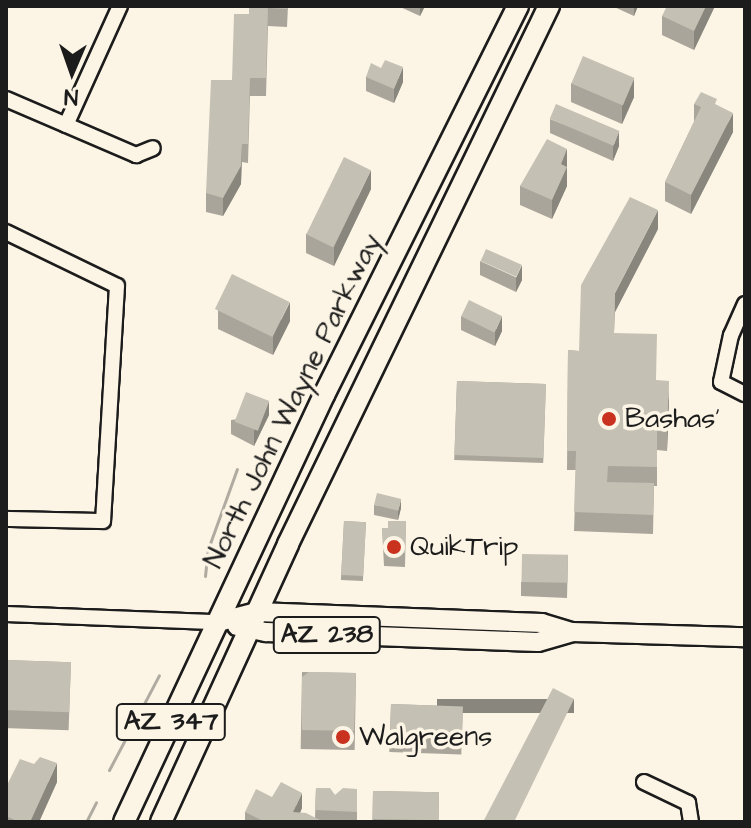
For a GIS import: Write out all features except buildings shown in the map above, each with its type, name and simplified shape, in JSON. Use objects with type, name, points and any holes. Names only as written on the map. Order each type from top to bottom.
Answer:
[{"type":"highway","name":"North John Wayne Parkway","points":[[124,822],[518,6]]},
{"type":"highway","name":"AZ 347","points":[[161,822],[253,620],[549,6]]},
{"type":"highway","points":[[445,219],[435,206],[449,148]]},
{"type":"main road","name":"AZ 238","points":[[253,620],[406,637],[538,642],[572,632]]},
{"type":"main road","name":"AZ 238","points":[[218,622],[485,621],[542,623],[572,632],[745,637]]},
{"type":"main road","points":[[406,637],[419,629],[474,630],[485,621]]},
{"type":"street","points":[[66,125],[120,6]]},
{"type":"street","points":[[6,99],[136,155],[153,148]]},
{"type":"street","points":[[6,519],[103,521],[117,286],[8,237]]},
{"type":"street","points":[[745,304],[731,335],[721,382],[745,394]]},
{"type":"street","points":[[6,614],[218,622]]},
{"type":"street","points":[[644,782],[688,803],[691,822]]},
{"type":"waterway","points":[[205,576],[208,549],[237,469]]},
{"type":"waterway","points":[[109,770],[159,675]]},
{"type":"waterway","points":[[86,822],[96,802]]},
{"type":"place","name":"Bashas'","points":[[609,419]]},
{"type":"place","name":"QuikTrip","points":[[394,547]]},
{"type":"place","name":"Walgreens","points":[[343,737]]}]
